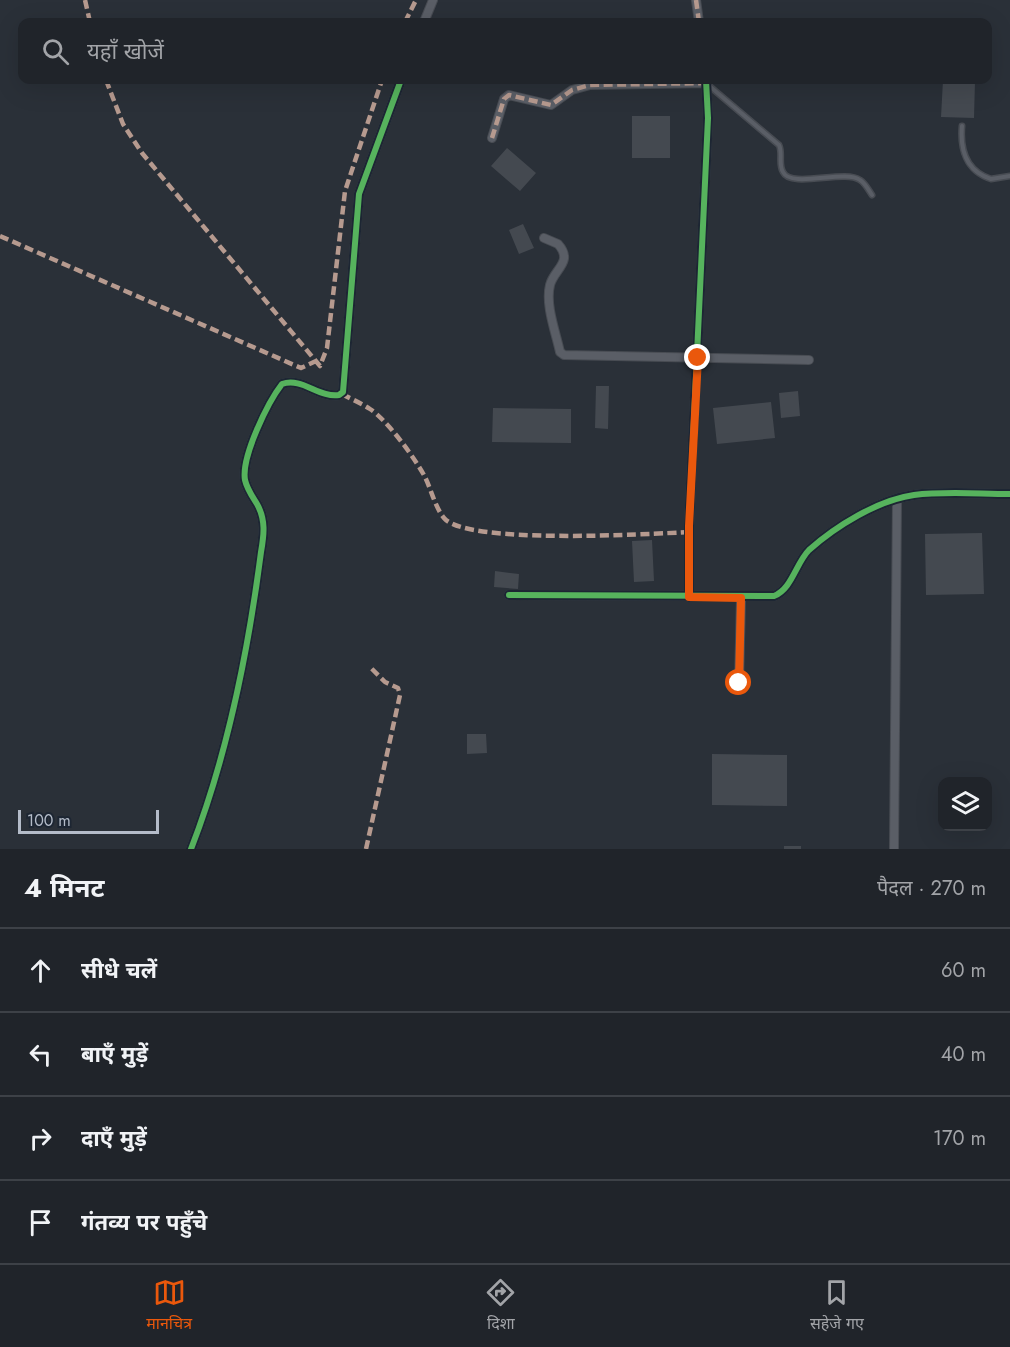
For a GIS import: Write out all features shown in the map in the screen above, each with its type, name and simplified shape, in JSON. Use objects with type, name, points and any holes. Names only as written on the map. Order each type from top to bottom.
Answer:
[{"type":"street","points":[[426,18],[433,0]]},
{"type":"street","points":[[696,0],[698,18]]},
{"type":"street","points":[[191,849],[207,807],[230,724],[244,664],[261,554],[264,523],[248,489],[244,459],[282,384],[296,383],[328,396],[339,396],[343,392],[359,194],[399,84]]},
{"type":"street","points":[[492,138],[504,99],[509,95],[550,105],[572,90],[590,85],[619,84]]},
{"type":"street","points":[[689,597],[689,526],[708,118],[707,84]]},
{"type":"street","points":[[544,238],[558,244],[565,256],[563,265],[552,281],[549,292],[561,354],[809,360]]},
{"type":"street","points":[[509,595],[768,597],[779,594],[810,550],[863,514],[897,499],[938,494],[1010,494]]},
{"type":"street","points":[[894,849],[897,499]]},
{"type":"street","points":[[739,683],[741,598]]},
{"type":"lane","points":[[710,84],[779,145],[782,169],[786,176],[802,179],[852,177],[862,181],[872,195]]},
{"type":"lane","points":[[962,126],[962,150],[975,171],[991,179],[1010,176]]},
{"type":"building","points":[[943,84],[975,84],[974,118],[941,117]]},
{"type":"building","points":[[632,116],[670,116],[670,158],[632,158]]},
{"type":"building","points":[[507,148],[536,173],[520,191],[491,166]]},
{"type":"building","points":[[523,224],[534,248],[519,254],[509,230]]},
{"type":"building","points":[[596,386],[609,386],[608,429],[595,428]]},
{"type":"building","points":[[798,391],[800,416],[781,418],[779,393]]},
{"type":"building","points":[[771,402],[775,438],[717,444],[713,408]]},
{"type":"building","points":[[493,408],[571,409],[571,443],[492,442]]},
{"type":"building","points":[[982,533],[984,594],[926,595],[925,534]]},
{"type":"building","points":[[652,540],[654,581],[634,582],[632,541]]},
{"type":"building","points":[[495,571],[519,574],[518,589],[494,587]]},
{"type":"building","points":[[467,734],[486,734],[487,753],[467,754]]},
{"type":"building","points":[[712,754],[787,755],[787,806],[712,805]]},
{"type":"building","points":[[784,846],[801,846],[801,849],[784,849]]},
{"type":"marked path","points":[[85,0],[89,18]]},
{"type":"marked path","points":[[407,18],[416,0]]},
{"type":"marked path","points":[[696,0],[698,18]]},
{"type":"marked path","points":[[108,84],[123,124],[142,153],[320,366],[327,348],[345,191],[381,84]]},
{"type":"marked path","points":[[492,138],[504,99],[509,95],[551,105],[572,90],[590,85],[648,84]]},
{"type":"marked path","points":[[0,236],[301,368],[316,361]]},
{"type":"marked path","points":[[342,394],[377,414],[392,430],[425,477],[441,514],[459,526],[486,532],[521,535],[689,532]]},
{"type":"marked path","points":[[739,683],[741,598]]},
{"type":"marked path","points":[[366,849],[400,695],[398,688],[385,682],[371,668]]},
{"type":"cycle path","points":[[191,849],[226,740],[243,665],[256,590],[264,528],[260,510],[245,480],[247,458],[263,416],[282,384],[297,383],[324,394],[339,395],[343,392],[359,194],[400,84]]},
{"type":"cycle path","points":[[689,597],[689,526],[708,118],[706,84]]},
{"type":"cycle path","points":[[509,595],[774,596],[790,582],[809,550],[845,523],[872,508],[914,495],[1010,494]]},
{"type":"route","points":[[698,358],[689,526],[689,597],[741,598],[739,683]]}]
